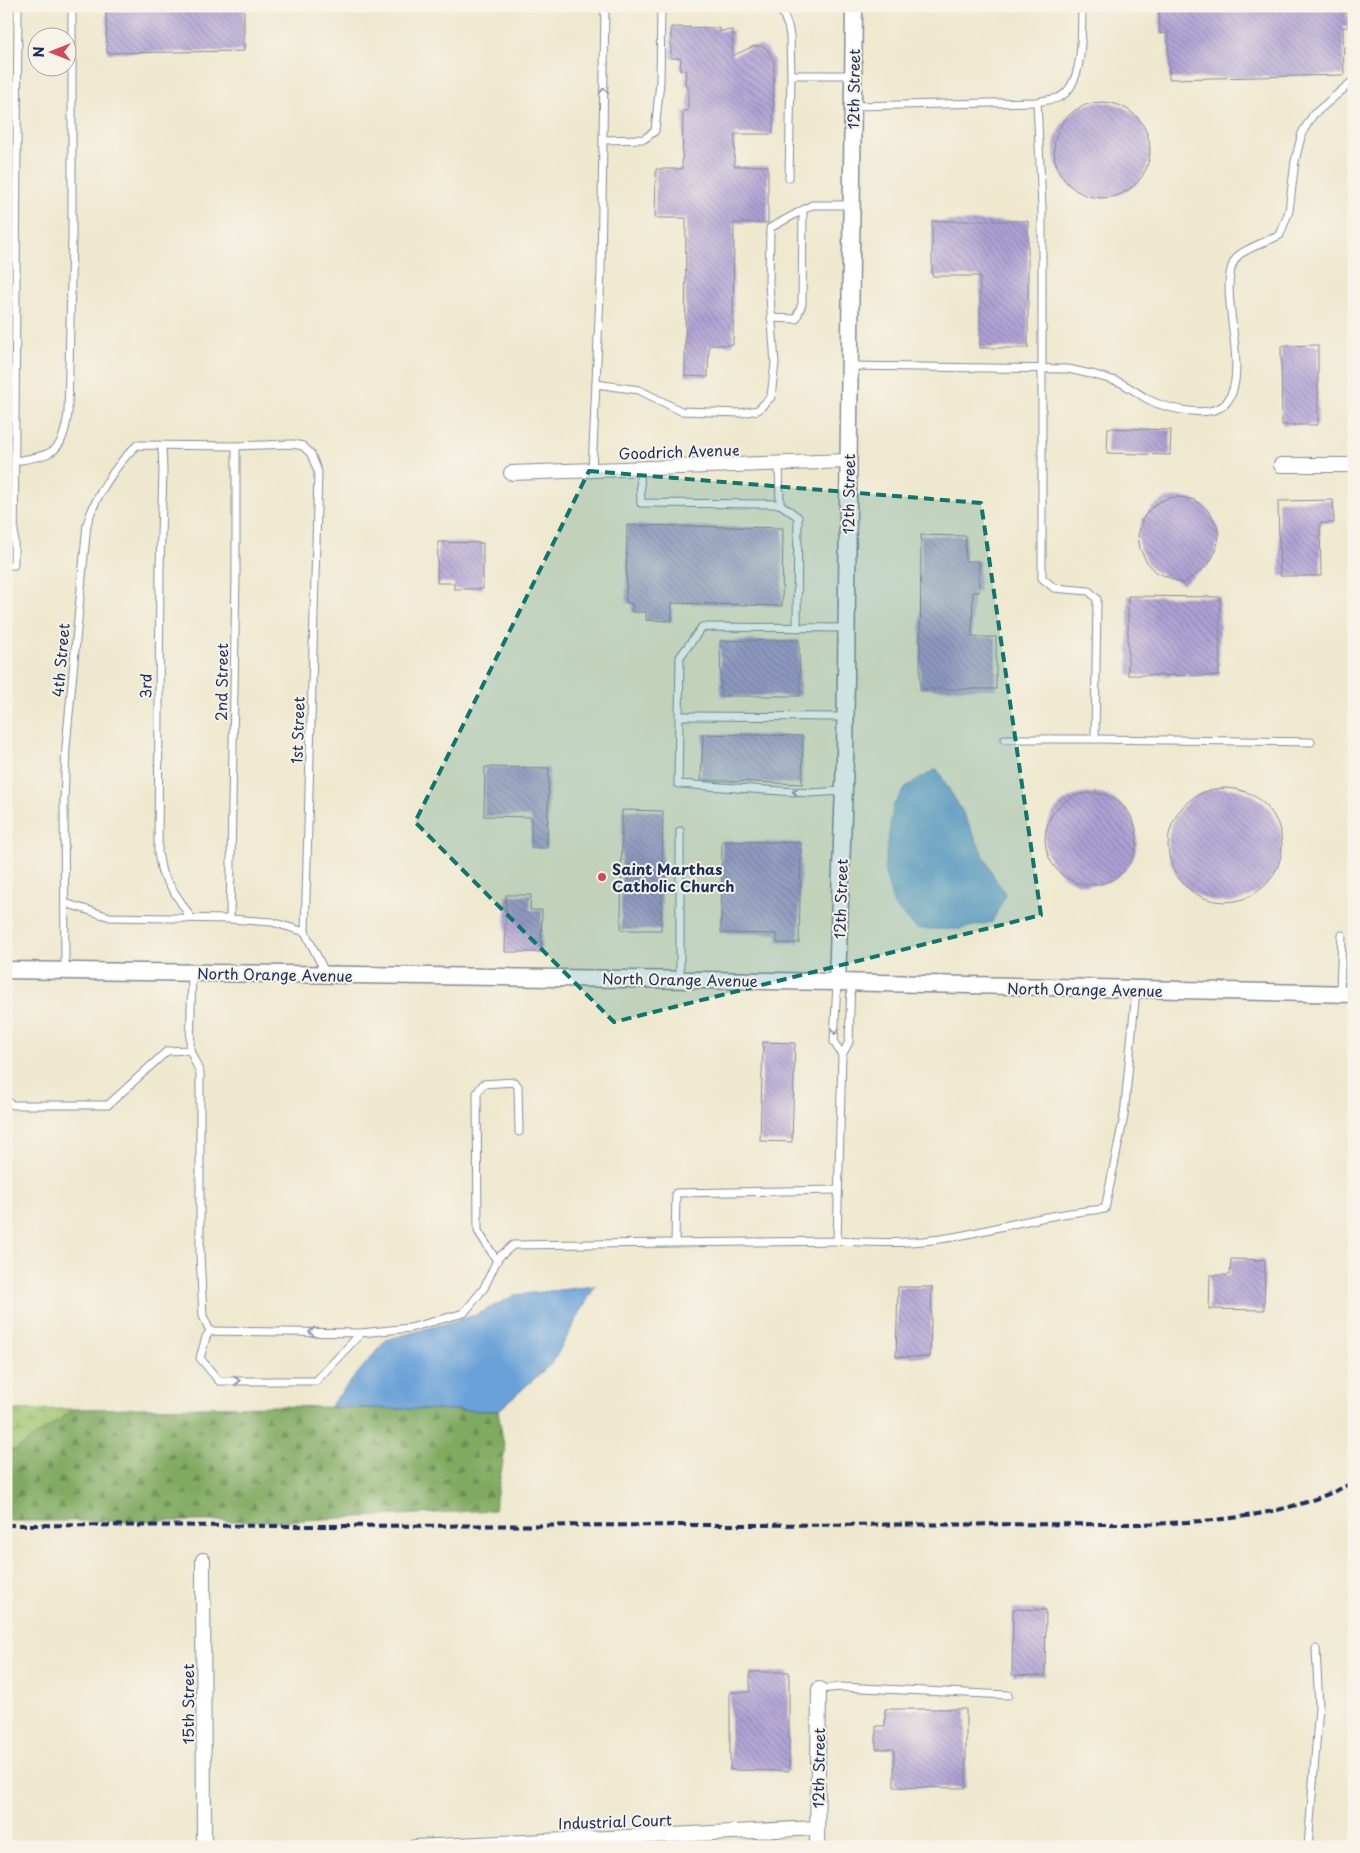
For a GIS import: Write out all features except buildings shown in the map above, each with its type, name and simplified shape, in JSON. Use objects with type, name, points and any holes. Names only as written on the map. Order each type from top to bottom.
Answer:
[{"type":"street","name":"12th Street","points":[[844,982],[854,6]]},
{"type":"street","name":"Goodrich Avenue","points":[[511,474],[848,462]]},
{"type":"street","points":[[1281,465],[1354,465]]},
{"type":"street","name":"North Orange Avenue","points":[[6,970],[680,979],[1347,994]]},
{"type":"street","name":"15th Street","points":[[203,1560],[204,1847]]},
{"type":"street","name":"12th Street","points":[[817,1847],[819,1689]]},
{"type":"street","name":"Industrial Court","points":[[415,1847],[446,1844],[817,1828]]},
{"type":"lane","points":[[6,566],[14,565],[18,6]]},
{"type":"lane","points":[[16,461],[46,455],[58,447],[65,433],[68,413],[72,237],[72,6]]},
{"type":"lane","points":[[592,471],[601,272],[605,6]]},
{"type":"lane","points":[[604,140],[644,139],[655,131],[660,82],[661,6]]},
{"type":"lane","points":[[780,6],[790,36],[789,178]]},
{"type":"lane","points":[[853,106],[1037,102],[1060,97],[1073,83],[1080,62],[1082,6]]},
{"type":"lane","points":[[791,75],[853,75]]},
{"type":"lane","points":[[850,366],[1068,369],[1090,373],[1118,382],[1150,400],[1177,409],[1200,412],[1213,410],[1225,404],[1233,390],[1236,368],[1228,289],[1232,265],[1239,255],[1280,235],[1289,211],[1295,161],[1302,133],[1313,115],[1354,80]]},
{"type":"lane","points":[[1037,102],[1042,207],[1042,578],[1054,588],[1089,591],[1097,599],[1095,738]]},
{"type":"lane","points":[[596,384],[639,390],[681,411],[741,413],[758,410],[771,397],[775,364],[769,284],[770,228],[812,204],[852,204]]},
{"type":"lane","points":[[771,318],[796,319],[802,304],[803,210]]},
{"type":"lane","name":"4th Street","points":[[65,971],[64,801],[66,746],[87,524],[91,512],[99,496],[127,454],[137,445],[236,446],[293,444],[303,446],[311,454]]},
{"type":"lane","name":"3rd","points":[[162,446],[158,853],[162,873],[191,918]]},
{"type":"lane","name":"2nd Street","points":[[230,919],[236,575],[236,446]]},
{"type":"lane","points":[[6,453],[16,452]]},
{"type":"lane","name":"1st Street","points":[[305,932],[318,472],[311,454]]},
{"type":"lane","points":[[779,464],[780,504]]},
{"type":"lane","points":[[640,469],[641,503],[780,504],[798,517],[797,628]]},
{"type":"lane","points":[[845,791],[810,793],[678,784],[680,657],[702,627],[847,628]]},
{"type":"lane","points":[[679,716],[846,717]]},
{"type":"lane","points":[[1005,739],[1095,738],[1311,742]]},
{"type":"lane","points":[[680,831],[680,979]]},
{"type":"lane","points":[[65,903],[110,917],[230,919],[272,922],[305,932],[327,974]]},
{"type":"lane","points":[[1342,935],[1347,994]]},
{"type":"lane","points":[[192,973],[190,1050],[200,1073],[200,1254],[203,1316],[210,1331]]},
{"type":"lane","points":[[842,1055],[834,1042],[844,982]]},
{"type":"lane","points":[[837,1241],[842,1055],[849,1042],[844,982]]},
{"type":"lane","points":[[210,1331],[361,1333],[410,1328],[464,1313],[484,1288],[497,1260],[513,1246],[675,1242],[931,1241],[974,1234],[1022,1222],[1105,1209],[1124,1116],[1136,990]]},
{"type":"lane","points":[[6,1101],[13,1105],[108,1105],[167,1051],[190,1050]]},
{"type":"lane","points":[[497,1260],[478,1231],[477,1093],[483,1084],[514,1082],[518,1086],[519,1132]]},
{"type":"lane","points":[[675,1242],[676,1193],[838,1190]]},
{"type":"lane","points":[[210,1331],[206,1336],[200,1358],[219,1382],[316,1381],[361,1333]]},
{"type":"lane","points":[[1308,1847],[1319,1706],[1316,1649]]},
{"type":"lane","points":[[819,1689],[841,1687],[1008,1695]]},
{"type":"highlighted area","points":[[589,471],[981,503],[1041,915],[614,1022],[415,822]]},
{"type":"green space","points":[[276,1406],[498,1411],[505,1451],[494,1510],[284,1521],[6,1521],[6,1450],[16,1450],[75,1409]]},
{"type":"green space","points":[[75,1409],[16,1450],[6,1450],[6,1410]]},
{"type":"water","points":[[937,769],[962,811],[994,877],[1006,894],[992,922],[960,929],[917,929],[894,906],[884,869],[893,806],[907,786]]},
{"type":"water","points":[[595,1286],[553,1362],[498,1411],[329,1407],[386,1340],[476,1315],[515,1295]]},
{"type":"railway","points":[[6,1525],[1141,1524],[1195,1522],[1277,1510],[1329,1494],[1354,1482]]},
{"type":"place","name":"Saint Marthas Catholic Church","points":[[602,877]]}]
